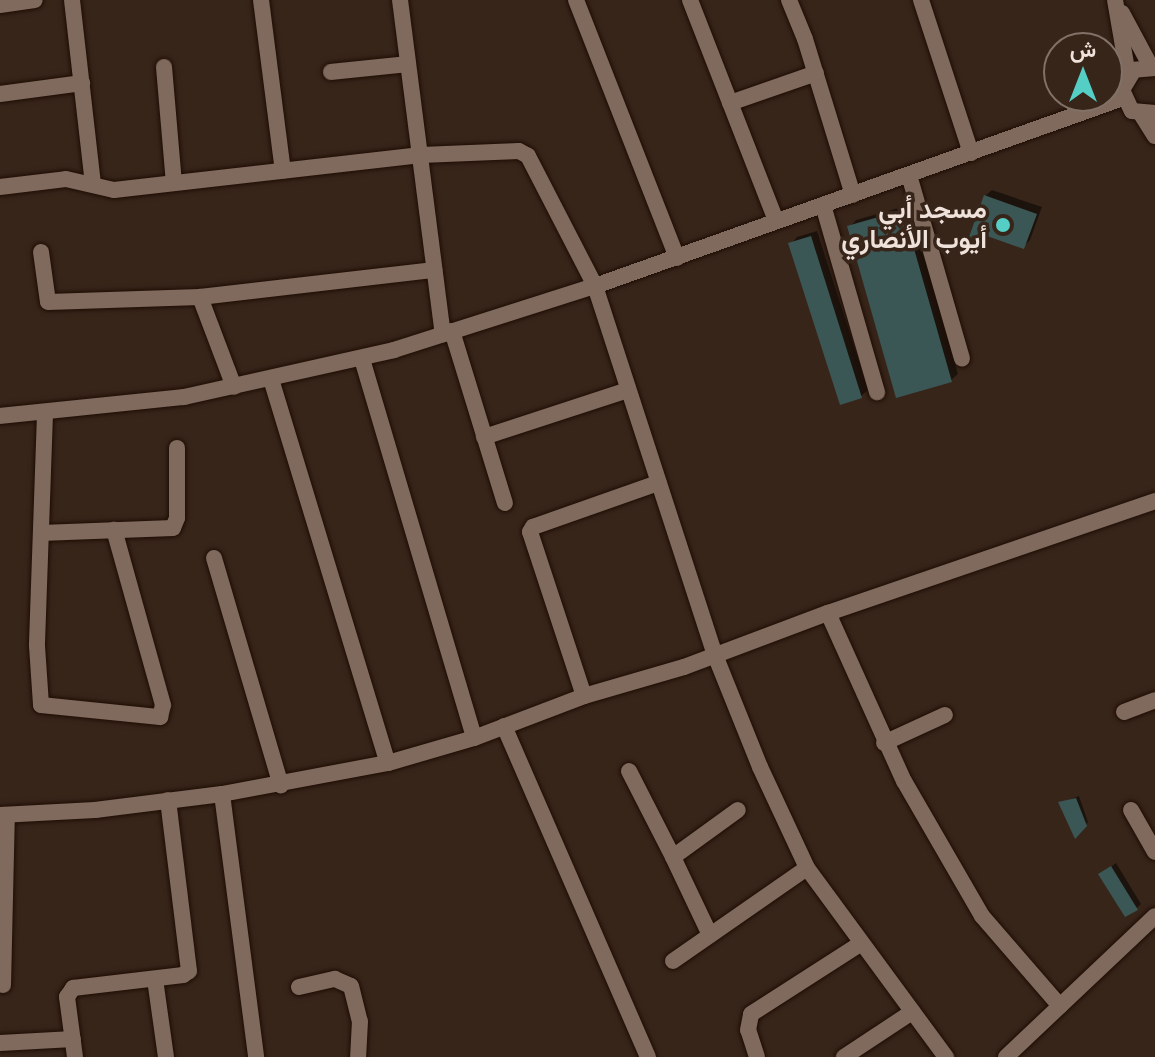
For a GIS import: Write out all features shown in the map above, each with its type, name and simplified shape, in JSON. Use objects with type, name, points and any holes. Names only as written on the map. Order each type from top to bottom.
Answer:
[{"type":"street","points":[[0,5],[35,0]]},
{"type":"street","points":[[72,0],[93,184]]},
{"type":"street","points":[[261,0],[283,171]]},
{"type":"street","points":[[400,0],[434,270],[448,332],[505,503]]},
{"type":"street","points":[[576,0],[677,258]]},
{"type":"street","points":[[690,0],[776,221]]},
{"type":"street","points":[[789,0],[816,73],[853,195]]},
{"type":"street","points":[[921,0],[971,153]]},
{"type":"street","points":[[1116,0],[1153,67],[1142,67],[1128,75]]},
{"type":"street","points":[[1116,0],[1128,75],[1123,98],[1132,111],[1148,114],[1155,136]]},
{"type":"street","points":[[331,72],[408,64]]},
{"type":"street","points":[[164,67],[174,183]]},
{"type":"street","points":[[730,103],[816,73]]},
{"type":"street","points":[[0,94],[82,83]]},
{"type":"street","points":[[0,416],[45,414],[184,397],[362,359],[677,258],[1084,112]]},
{"type":"street","points":[[0,187],[66,179],[114,190],[421,155],[519,151],[528,156],[595,286],[715,655],[760,767],[807,868],[946,1057]]},
{"type":"street","points":[[909,175],[962,359]]},
{"type":"street","points":[[823,205],[877,392]]},
{"type":"street","points":[[41,252],[48,302],[200,297],[434,270]]},
{"type":"street","points":[[200,297],[234,387]]},
{"type":"street","points":[[362,359],[474,738]]},
{"type":"street","points":[[271,379],[388,763]]},
{"type":"street","points":[[484,437],[628,390]]},
{"type":"street","points":[[45,414],[37,646],[41,705],[160,717],[163,705],[114,530]]},
{"type":"street","points":[[41,533],[173,528],[176,524],[177,448]]},
{"type":"street","points":[[584,696],[530,532],[533,527],[658,483]]},
{"type":"street","points":[[3,985],[3,815],[95,810],[222,794],[388,763],[474,738],[584,696],[715,655],[1155,501]]},
{"type":"street","points":[[214,558],[281,785]]},
{"type":"street","points":[[828,613],[884,743],[982,916],[1060,1006]]},
{"type":"street","points":[[1124,712],[1155,700]]},
{"type":"street","points":[[884,743],[945,715]]},
{"type":"street","points":[[504,726],[648,1057]]},
{"type":"street","points":[[629,771],[710,935]]},
{"type":"street","points":[[222,794],[256,1057]]},
{"type":"street","points":[[75,1057],[67,997],[73,988],[183,975],[191,965],[168,800]]},
{"type":"street","points":[[673,857],[738,810]]},
{"type":"street","points":[[1131,810],[1155,852]]},
{"type":"street","points":[[673,961],[807,868]]},
{"type":"street","points":[[1006,1057],[1155,916]]},
{"type":"street","points":[[757,1057],[748,1030],[751,1014],[860,944]]},
{"type":"street","points":[[155,979],[166,1057]]},
{"type":"street","points":[[299,987],[335,979],[351,986],[360,1021],[358,1057]]},
{"type":"street","points":[[844,1057],[912,1012]]},
{"type":"street","points":[[0,1043],[73,1039]]},
{"type":"building","name":"مسجد أبي أيوب الأنصاري","points":[[984,195],[1037,214],[1024,249],[987,236],[985,242],[969,237]]},
{"type":"building","points":[[903,210],[952,382],[896,398],[847,226]]},
{"type":"building","points":[[811,236],[862,398],[840,405],[788,243]]},
{"type":"building","points":[[1076,798],[1087,826],[1075,839],[1058,802]]},
{"type":"building","points":[[1111,866],[1138,910],[1125,917],[1098,874]]},
{"type":"place","name":"مسجد أبي أيوب الأنصاري","points":[[1003,225]]}]
